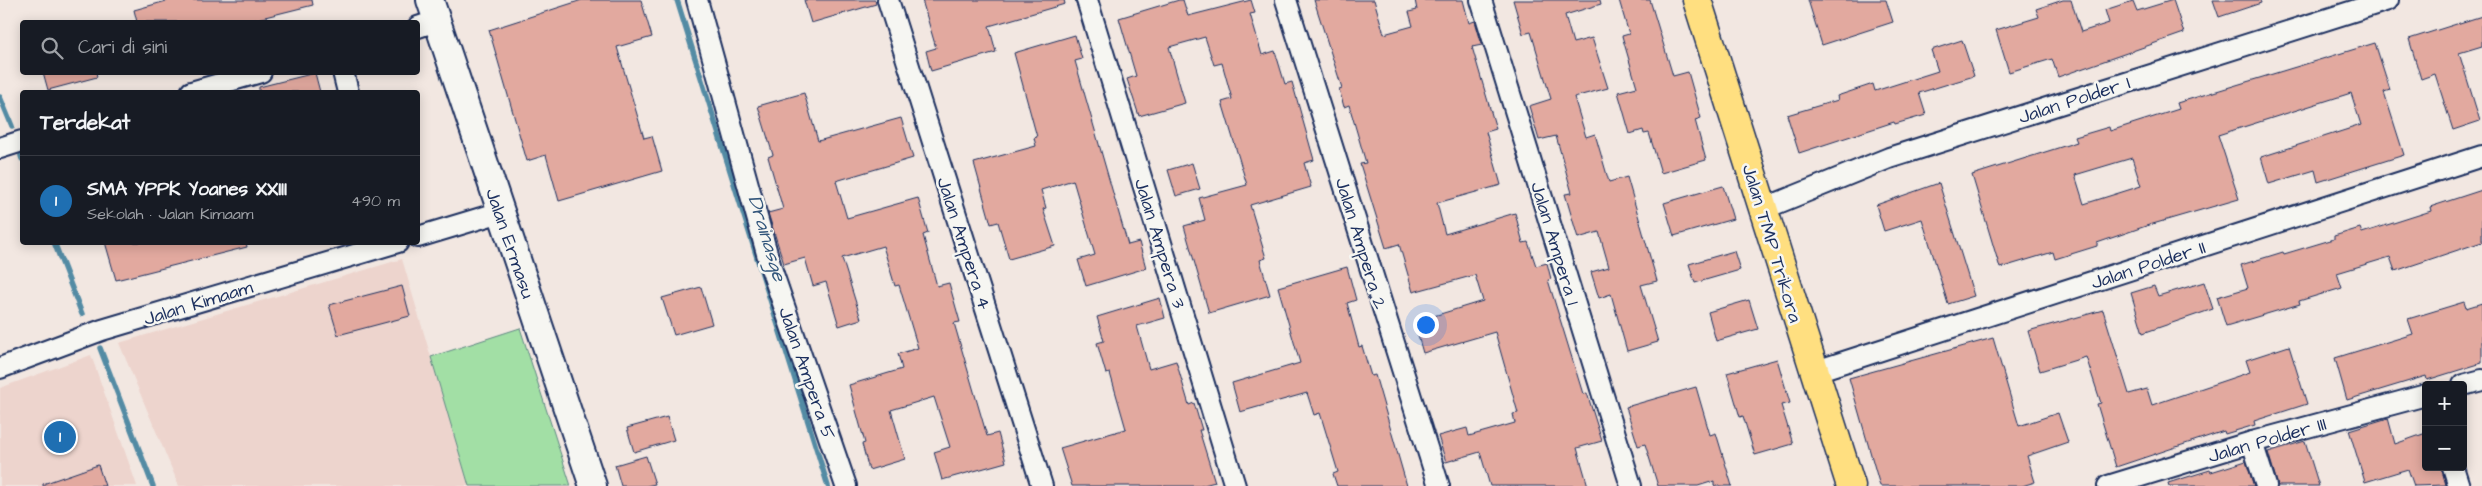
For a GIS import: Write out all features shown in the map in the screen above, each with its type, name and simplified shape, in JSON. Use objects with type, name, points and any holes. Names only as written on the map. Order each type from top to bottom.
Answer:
[{"type":"highway","name":"Jalan TMP Trikora","points":[[1698,0],[1850,486]]},
{"type":"street","name":"Jalan Ampera 5","points":[[697,0],[771,268],[846,486]]},
{"type":"street","name":"Jalan Ampera 4","points":[[888,0],[1042,486]]},
{"type":"street","name":"Jalan Ampera 3","points":[[1087,0],[1235,486]]},
{"type":"street","name":"Jalan Ampera 2","points":[[1286,0],[1439,486]]},
{"type":"street","name":"Jalan Ampera 1","points":[[1481,0],[1631,486]]},
{"type":"street","name":"Jalan Polder I","points":[[1763,208],[1889,158],[2388,0]]},
{"type":"street","name":"Jalan Ermasu","points":[[428,16],[501,212],[593,486]]},
{"type":"street","points":[[198,90],[250,75]]},
{"type":"street","points":[[344,75],[348,90]]},
{"type":"street","points":[[0,148],[20,142]]},
{"type":"street","name":"Jalan Polder II","points":[[1813,372],[2482,156]]},
{"type":"street","points":[[420,236],[501,212]]},
{"type":"street","name":"Jalan Kimaam","points":[[0,368],[102,330],[384,245]]},
{"type":"street","points":[[2467,384],[2482,380]]},
{"type":"street","name":"Jalan Polder III","points":[[2108,486],[2252,442],[2422,397]]},
{"type":"street","points":[[2252,442],[2266,486]]},
{"type":"street","points":[[2454,471],[2459,486]]},
{"type":"shaded area","points":[[402,259],[469,486],[179,486],[119,343]]},
{"type":"shaded area","points":[[91,355],[137,486],[0,486],[0,388]]},
{"type":"green space","points":[[520,328],[571,486],[469,486],[431,357]]},
{"type":"building","points":[[170,0],[312,0],[313,5],[253,20],[136,20],[134,10]]},
{"type":"building","points":[[582,0],[641,0],[652,37],[617,47],[644,138],[652,136],[662,171],[559,201],[546,155],[527,161],[489,30]]},
{"type":"building","points":[[804,0],[875,0],[876,4],[811,23]]},
{"type":"building","points":[[922,0],[1064,0],[1065,4],[989,26],[996,52],[931,71],[926,51],[936,48]]},
{"type":"building","points":[[1183,0],[1188,16],[1251,0],[1255,13],[1250,14],[1262,55],[1275,51],[1285,84],[1292,82],[1314,160],[1304,163],[1311,187],[1250,205],[1266,258],[1260,260],[1270,295],[1209,313],[1184,226],[1205,220],[1199,198],[1247,185],[1222,102],[1232,99],[1222,63],[1214,65],[1205,37],[1169,47],[1185,103],[1139,116],[1127,79],[1136,76],[1119,18]]},
{"type":"building","points":[[1314,0],[1374,0],[1384,34],[1413,26],[1409,12],[1417,10],[1415,0],[1463,0],[1469,23],[1475,21],[1482,45],[1472,47],[1496,129],[1486,132],[1501,185],[1437,203],[1445,234],[1515,213],[1523,243],[1528,242],[1536,266],[1547,263],[1551,279],[1548,280],[1583,394],[1587,393],[1602,441],[1577,448],[1588,486],[1490,486],[1480,452],[1446,462],[1438,436],[1467,428],[1469,436],[1515,423],[1513,414],[1518,413],[1495,332],[1423,353],[1414,322],[1483,301],[1475,275],[1413,292],[1399,244],[1386,248],[1360,164],[1366,163],[1349,105],[1344,107],[1339,89],[1342,88]]},
{"type":"building","points":[[1513,0],[1600,0],[1601,4],[1565,15],[1573,43],[1592,38],[1608,88],[1574,97],[1586,137],[1595,134],[1609,182],[1627,177],[1657,281],[1641,285],[1658,342],[1627,351],[1611,294],[1599,298],[1591,272],[1609,267],[1599,232],[1578,238],[1565,194],[1572,193],[1556,136],[1539,140],[1529,106],[1551,99],[1531,32],[1523,34]]},
{"type":"building","points":[[1619,0],[1650,0],[1673,76],[1688,72],[1701,118],[1695,120],[1706,160],[1661,173],[1649,133],[1644,134],[1643,130],[1630,134],[1618,92],[1637,87],[1622,36],[1629,34]]},
{"type":"building","points":[[1808,0],[1886,0],[1893,22],[1822,45]]},
{"type":"building","points":[[2063,0],[2071,0],[2081,32],[2109,23],[2105,10],[2133,1],[2137,11],[2173,0],[2184,33],[2058,77],[2052,59],[2009,72],[1996,30],[2039,17],[2036,9]]},
{"type":"building","points":[[2213,0],[2260,0],[2261,3],[2219,17]]},
{"type":"building","points":[[2482,16],[2482,46],[2459,53],[2480,121],[2453,130],[2435,74],[2421,79],[2409,39]]},
{"type":"building","points":[[1075,35],[1082,59],[1075,61],[1128,245],[1139,242],[1146,268],[1086,286],[1078,260],[1095,255],[1073,180],[1041,190],[1046,208],[1043,209],[1055,246],[1009,259],[998,222],[991,224],[974,163],[1036,146],[1034,138],[1037,137],[1014,53]]},
{"type":"building","points":[[1962,40],[1974,76],[1919,93],[1926,115],[1895,124],[1894,122],[1799,153],[1787,115],[1838,100],[1837,96],[1873,84],[1875,91],[1938,71],[1931,50]]},
{"type":"building","points":[[2375,43],[2390,90],[2384,92],[2404,155],[2318,182],[2315,170],[2269,184],[2261,157],[2361,125],[2351,93],[2218,135],[2239,199],[2146,226],[2097,243],[2097,246],[2055,259],[2053,252],[2000,268],[1972,175],[2077,142],[2075,137],[2109,127],[2110,131],[2179,109],[2177,103]],"holes":[[[2132,158],[2141,186],[2084,204],[2075,175]]]},
{"type":"building","points":[[44,75],[97,75],[97,77],[48,90]]},
{"type":"building","points":[[307,75],[316,75],[319,90],[259,90],[259,87]]},
{"type":"building","points":[[804,93],[818,141],[901,118],[913,158],[836,181],[847,218],[918,198],[928,233],[923,235],[937,286],[949,283],[960,322],[954,323],[987,436],[998,433],[1006,462],[942,480],[934,452],[950,447],[934,397],[891,410],[905,459],[869,470],[862,444],[865,443],[849,385],[902,369],[898,354],[918,348],[899,285],[895,286],[883,246],[842,258],[861,319],[839,326],[826,282],[813,286],[805,258],[784,264],[768,213],[783,209],[768,157],[773,155],[758,106]]},
{"type":"building","points":[[1192,163],[1200,189],[1176,196],[1168,170]]},
{"type":"building","points":[[1939,183],[1974,296],[1948,304],[1922,219],[1884,231],[1876,205]]},
{"type":"building","points":[[1723,186],[1733,219],[1674,236],[1664,203]]},
{"type":"building","points":[[2482,190],[2482,242],[2395,271],[2390,257],[2337,273],[2342,288],[2299,301],[2300,304],[2226,326],[2217,297],[2248,288],[2241,265],[2334,239],[2334,236],[2360,228],[2362,233],[2431,211],[2430,207]]},
{"type":"building","points":[[106,245],[247,245],[247,247],[116,280]]},
{"type":"building","points":[[1734,251],[1740,270],[1695,283],[1689,264]]},
{"type":"building","points":[[1347,267],[1356,300],[1347,303],[1359,347],[1362,346],[1371,376],[1375,375],[1407,486],[1337,486],[1333,474],[1338,472],[1320,413],[1314,415],[1307,393],[1240,412],[1232,383],[1300,363],[1278,287]]},
{"type":"building","points":[[2204,282],[2213,309],[2143,333],[2131,293],[2154,286],[2158,296]]},
{"type":"building","points":[[402,286],[410,316],[338,335],[329,305]]},
{"type":"building","points":[[701,287],[712,324],[674,335],[662,298]]},
{"type":"building","points":[[1160,298],[1165,318],[1137,326],[1149,369],[1176,361],[1189,405],[1194,403],[1202,430],[1199,430],[1215,482],[1200,486],[1072,486],[1060,448],[1126,429],[1110,373],[1106,374],[1097,343],[1104,341],[1097,317]]},
{"type":"building","points":[[1749,300],[1758,329],[1716,341],[1708,312]]},
{"type":"building","points":[[2464,302],[2466,308],[2482,303],[2482,363],[2427,380],[2426,376],[2347,400],[2335,358],[2413,334],[2408,319]]},
{"type":"building","points":[[2103,310],[2129,394],[2147,389],[2152,405],[2250,372],[2246,360],[2289,346],[2307,404],[2254,421],[2255,425],[2225,434],[2224,431],[2116,467],[2097,404],[2101,403],[2086,357],[2040,371],[2028,331]]},
{"type":"building","points":[[1993,338],[2019,426],[2058,413],[2068,442],[2027,456],[2035,482],[2022,486],[1880,486],[1849,378]]},
{"type":"building","points":[[1777,359],[1790,403],[1781,405],[1793,444],[1755,455],[1743,416],[1740,417],[1727,373]]},
{"type":"building","points":[[1696,387],[1710,435],[1716,433],[1732,486],[1714,486],[1714,481],[1698,486],[1658,486],[1645,444],[1638,446],[1626,407]]},
{"type":"building","points":[[667,417],[674,440],[634,452],[627,428]]},
{"type":"building","points":[[2388,418],[2395,444],[2422,434],[2422,471],[2442,471],[2446,485],[2414,486],[2408,469],[2365,482],[2349,430]]},
{"type":"building","points":[[2305,441],[2319,486],[2278,486],[2268,452]]},
{"type":"building","points":[[646,456],[655,484],[621,486],[615,465]]},
{"type":"building","points":[[2246,461],[2254,486],[2169,486],[2168,483],[2210,470],[2211,472]]},
{"type":"building","points":[[98,465],[105,486],[43,486],[43,484]]},
{"type":"waterway","name":"Drainasge","points":[[677,0],[828,486]]},
{"type":"waterway","points":[[0,97],[12,126]]},
{"type":"waterway","points":[[55,245],[82,314]]},
{"type":"waterway","points":[[100,348],[153,486]]},
{"type":"place","name":"SMA YPPK Yoanes XXIII","points":[[60,437]]}]
